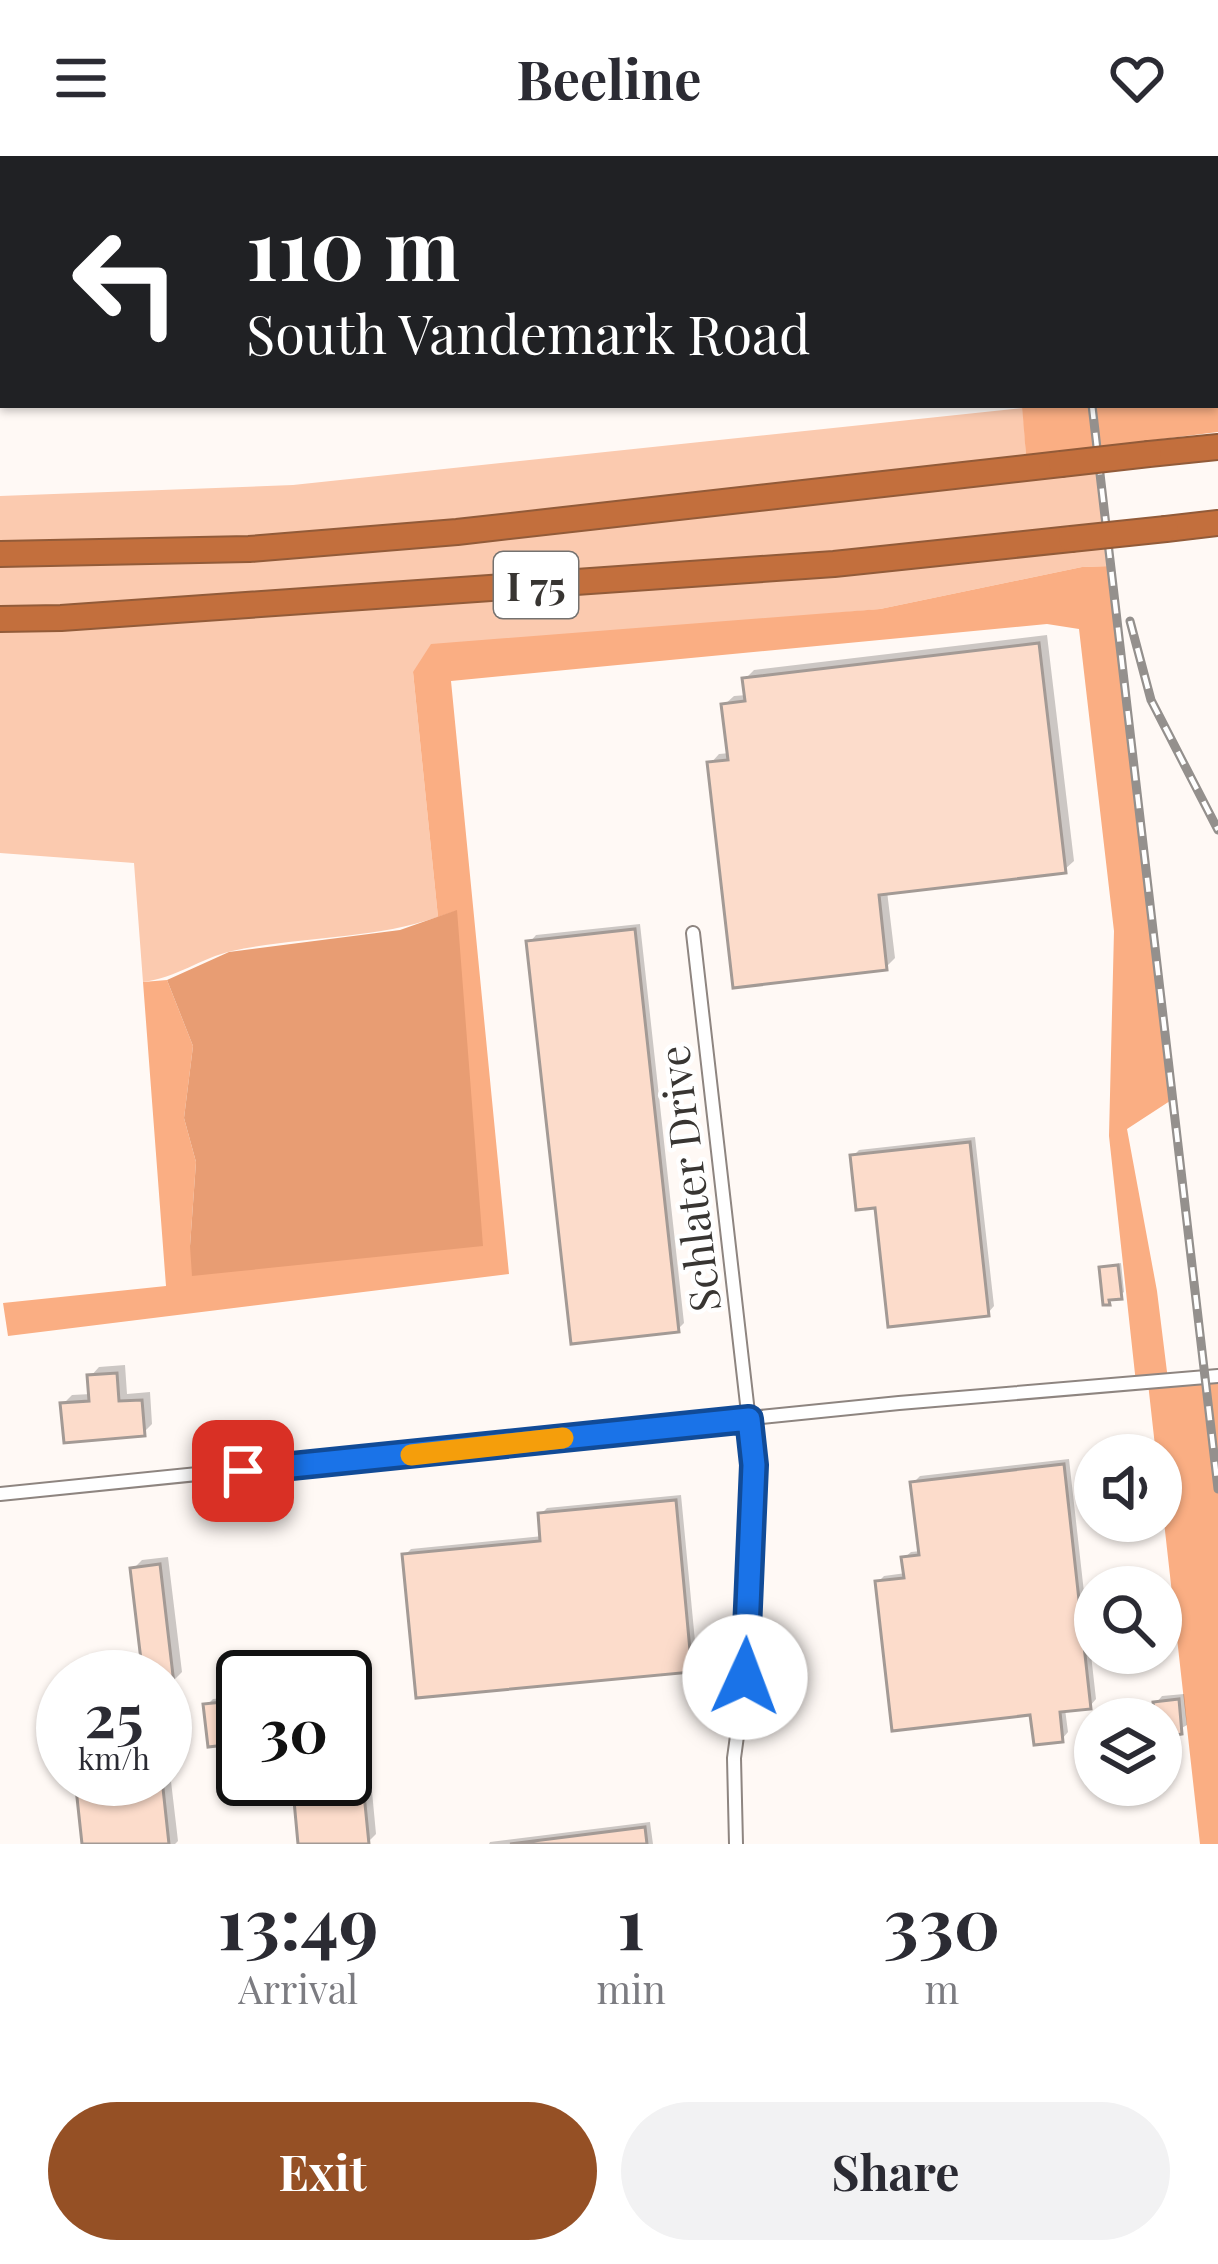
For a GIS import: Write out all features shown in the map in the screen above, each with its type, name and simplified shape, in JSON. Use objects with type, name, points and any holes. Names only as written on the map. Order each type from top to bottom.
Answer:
[{"type":"highway","name":"I 75","points":[[0,554],[249,549],[458,532],[1218,447]]},
{"type":"highway","name":"I 75","points":[[0,619],[834,564],[1218,524]]},
{"type":"street","name":"Schlater Drive","points":[[693,933],[754,1465],[745,1677],[734,1758],[736,1844]]},
{"type":"street","points":[[0,1494],[1218,1376]]},
{"type":"shaded area","points":[[1022,408],[1218,408],[1218,432],[1026,456]]},
{"type":"shaded area","points":[[1023,408],[1026,456],[1097,447],[1111,566],[1082,567],[880,609],[669,628],[413,672],[438,917],[387,930],[232,951],[143,982],[134,863],[0,853],[0,496],[293,485]]},
{"type":"shaded area","points":[[1111,566],[1173,1099],[1127,1129],[1168,1380],[1218,1376],[1218,1844],[1200,1844],[1181,1674],[1182,1566],[1169,1566],[1166,1542],[1182,1542],[1182,1434],[1154,1434],[1148,1383],[1136,1383],[1109,1136],[1114,931],[1079,629],[1047,624],[451,681],[509,1274],[8,1336],[3,1303],[166,1286],[143,982],[167,980],[193,1046],[184,1118],[196,1162],[190,1246],[456,911],[438,917],[413,672],[431,644],[880,609],[1082,567]]},
{"type":"shaded area","points":[[457,910],[483,1246],[192,1276],[196,1162],[184,1118],[193,1046],[167,980],[229,952],[400,930]]},
{"type":"building","points":[[1039,643],[1066,873],[879,895],[887,970],[733,988],[707,762],[728,760],[721,704],[745,701],[742,678]]},
{"type":"building","points":[[635,929],[679,1332],[571,1344],[526,941]]},
{"type":"building","points":[[970,1142],[989,1316],[888,1327],[875,1208],[856,1210],[850,1155]]},
{"type":"building","points":[[1118,1265],[1122,1299],[1103,1305],[1099,1267]]},
{"type":"building","points":[[117,1373],[119,1401],[142,1400],[145,1436],[64,1443],[60,1403],[89,1401],[87,1375]]},
{"type":"building","points":[[1064,1464],[1075,1566],[1074,1674],[1087,1674],[1090,1698],[1074,1698],[1074,1711],[1060,1712],[1063,1742],[1034,1745],[1030,1715],[892,1731],[875,1581],[904,1578],[901,1557],[919,1555],[910,1482]]},
{"type":"building","points":[[676,1500],[692,1672],[416,1698],[402,1554],[540,1541],[538,1513]]},
{"type":"building","points":[[160,1564],[170,1650],[140,1650],[130,1568]]},
{"type":"building","points":[[216,1703],[216,1746],[208,1747],[203,1704]]},
{"type":"building","points":[[78,1806],[165,1806],[169,1844],[82,1844]]},
{"type":"building","points":[[294,1806],[365,1806],[369,1844],[298,1844]]},
{"type":"building","points":[[645,1827],[647,1844],[510,1844]]},
{"type":"railway","points":[[1092,408],[1218,1489]]},
{"type":"railway","points":[[1130,621],[1151,700],[1218,830]]},
{"type":"slow traffic","points":[[411,1455],[563,1438]]},
{"type":"route","points":[[243,1471],[749,1419],[754,1465],[745,1677]]}]
